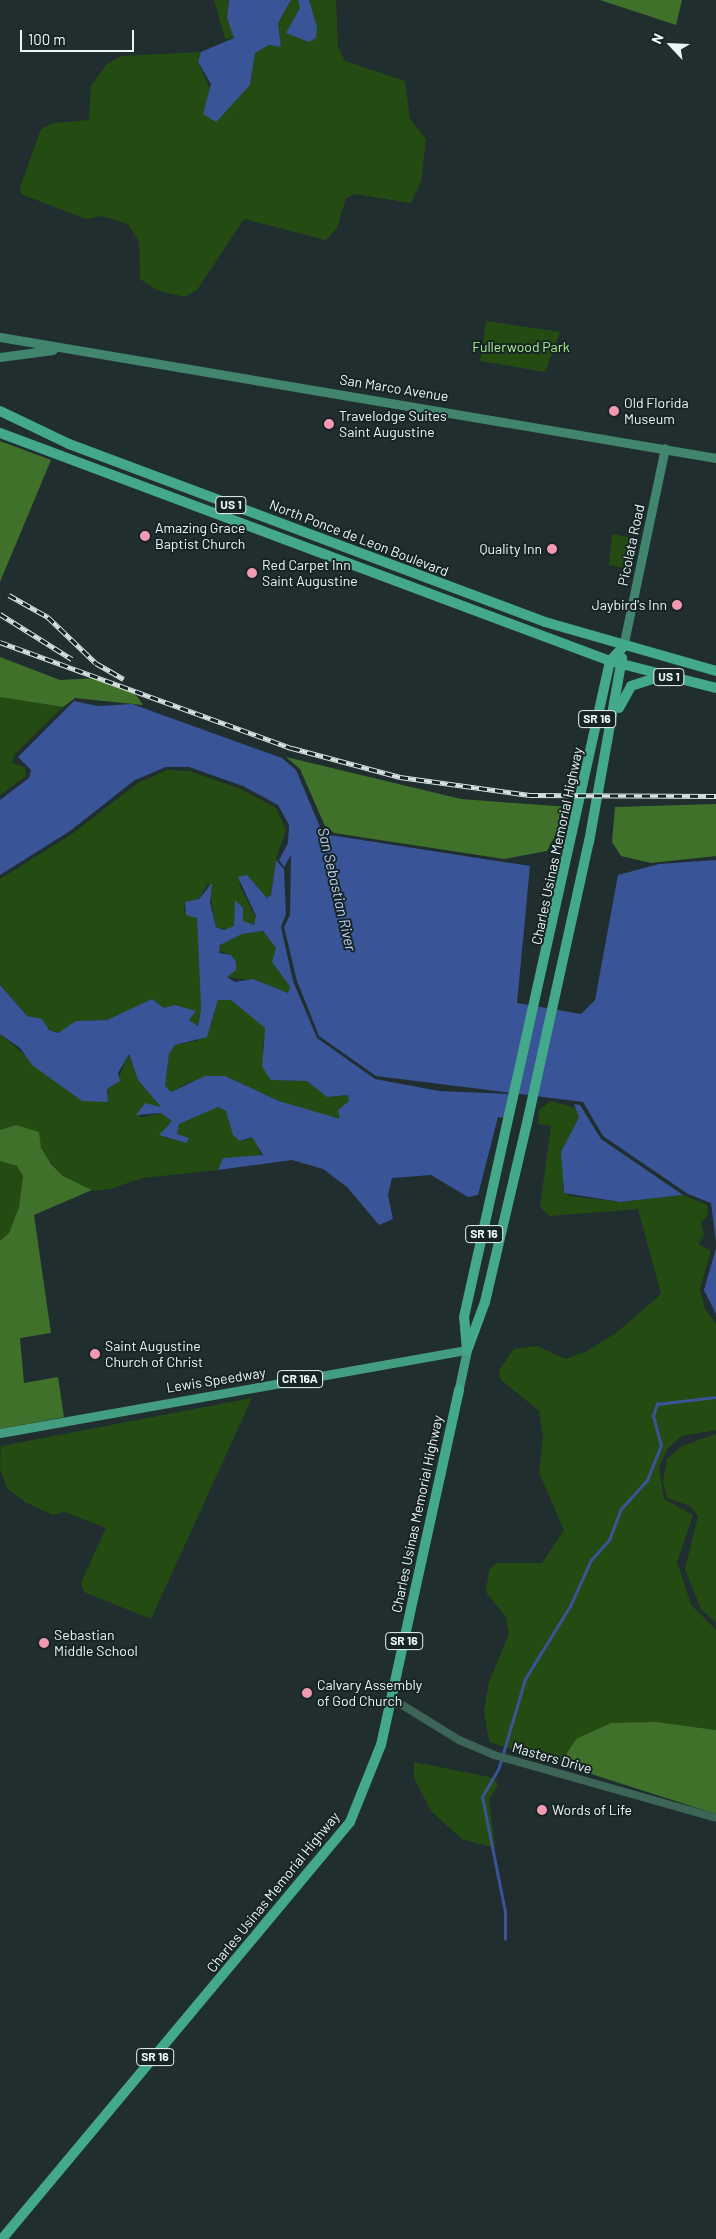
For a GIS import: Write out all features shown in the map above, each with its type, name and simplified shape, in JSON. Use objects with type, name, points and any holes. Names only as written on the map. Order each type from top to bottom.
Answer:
[{"type":"highway","name":"North Ponce de Leon Boulevard","points":[[0,411],[100,456],[623,647],[716,672]]},
{"type":"highway","name":"North Ponce de Leon Boulevard","points":[[0,432],[610,660],[664,676],[716,688]]},
{"type":"highway","points":[[610,660],[623,647]]},
{"type":"highway","name":"Charles Usinas Memorial Highway","points":[[466,1350],[485,1302],[527,1123],[611,730],[623,647]]},
{"type":"highway","name":"Charles Usinas Memorial Highway","points":[[466,1350],[464,1317],[539,994],[610,660]]},
{"type":"highway","points":[[611,730],[631,686],[664,676]]},
{"type":"highway","name":"Charles Usinas Memorial Highway","points":[[2,2239],[350,1822],[374,1769],[459,1389]]},
{"type":"main road","name":"San Marco Avenue","points":[[0,337],[716,458]]},
{"type":"main road","name":"San Marco Avenue","points":[[0,357],[68,349]]},
{"type":"main road","name":"Picolata Road","points":[[623,647],[665,448]]},
{"type":"main road","name":"Charles Usinas Memorial Highway","points":[[459,1389],[466,1350]]},
{"type":"main road","name":"Lewis Speedway","points":[[0,1433],[466,1350]]},
{"type":"street","name":"Masters Drive","points":[[391,1698],[459,1740],[494,1755],[716,1818]]},
{"type":"green space","points":[[214,0],[229,0],[227,18],[235,38],[225,39]]},
{"type":"green space","points":[[291,0],[298,0],[317,27],[309,0],[336,0],[338,47],[345,61],[405,81],[410,119],[426,139],[421,181],[411,203],[355,194],[346,198],[337,228],[326,240],[244,219],[197,290],[185,297],[156,290],[140,279],[139,242],[128,224],[102,216],[86,219],[21,194],[20,187],[41,129],[54,123],[89,120],[91,86],[107,64],[121,56],[201,52],[198,62],[209,87],[234,101],[250,85],[255,53],[269,45],[281,47],[278,23]]},
{"type":"green space","points":[[600,0],[682,0],[676,25]]},
{"type":"green space","name":"Fullerwood Park","points":[[486,321],[560,332],[545,372],[480,361]]},
{"type":"green space","points":[[0,441],[51,460],[0,582]]},
{"type":"green space","points":[[612,534],[638,539],[629,569],[609,565]]},
{"type":"green space","points":[[0,657],[60,680],[97,678],[131,688],[143,705],[75,698],[63,707],[0,697]]},
{"type":"green space","points":[[0,697],[63,707],[15,754],[12,763],[25,767],[26,776],[0,795]]},
{"type":"green space","points":[[286,757],[461,799],[569,807],[568,821],[563,821],[547,851],[504,859],[334,833],[325,826],[300,769]]},
{"type":"green space","points":[[167,770],[189,771],[241,789],[276,808],[286,830],[276,858],[271,895],[267,898],[247,875],[239,884],[258,922],[247,925],[234,913],[237,922],[230,930],[216,927],[208,883],[199,899],[185,902],[184,911],[197,917],[201,1009],[197,1027],[189,1020],[193,1010],[164,1008],[152,999],[107,1020],[76,1021],[61,1033],[49,1030],[37,1018],[27,1016],[0,985],[0,879],[72,834],[138,783]]},
{"type":"green space","points":[[716,804],[716,856],[651,863],[621,856],[612,842],[615,807]]},
{"type":"green space","points":[[263,931],[276,948],[278,970],[290,987],[288,993],[257,981],[227,977],[232,970],[228,954],[217,950],[220,945],[242,934]]},
{"type":"green space","points":[[218,1000],[231,1000],[266,1028],[262,1048],[276,1080],[307,1081],[327,1097],[348,1095],[350,1101],[340,1108],[340,1120],[279,1101],[225,1076],[189,1082],[171,1092],[165,1086],[169,1054],[175,1045],[197,1041],[211,1025]]},
{"type":"green space","points":[[0,1034],[63,1088],[109,1094],[107,1089],[117,1083],[128,1054],[138,1080],[161,1107],[142,1105],[139,1118],[161,1113],[172,1121],[163,1137],[186,1143],[177,1134],[178,1124],[218,1107],[226,1111],[244,1141],[252,1137],[256,1141],[262,1159],[238,1160],[218,1170],[142,1178],[110,1189],[94,1191],[63,1176],[16,1125],[0,1130]]},
{"type":"green space","points":[[551,1101],[577,1108],[579,1117],[561,1152],[566,1170],[562,1188],[569,1196],[620,1202],[683,1195],[707,1205],[708,1214],[701,1223],[704,1235],[698,1244],[711,1251],[700,1289],[705,1309],[716,1324],[716,1430],[681,1436],[667,1449],[659,1468],[664,1499],[693,1515],[677,1562],[691,1605],[716,1630],[716,1730],[656,1722],[576,1739],[560,1764],[489,1742],[484,1711],[489,1682],[509,1634],[506,1617],[486,1592],[489,1570],[496,1563],[542,1563],[564,1530],[539,1473],[543,1438],[539,1411],[500,1379],[499,1370],[514,1349],[537,1346],[566,1359],[587,1351],[616,1333],[661,1294],[638,1209],[550,1216],[540,1207],[551,1126],[538,1124],[539,1110]]},
{"type":"green space","points":[[16,1125],[39,1132],[41,1148],[51,1164],[63,1176],[92,1190],[34,1215],[51,1333],[20,1338],[24,1383],[58,1377],[64,1417],[0,1429],[0,1241],[9,1233],[19,1207],[23,1176],[17,1166],[0,1161],[0,1130]]},
{"type":"green space","points":[[0,1161],[17,1166],[23,1175],[19,1207],[9,1233],[0,1241]]},
{"type":"green space","points":[[252,1398],[151,1619],[84,1592],[81,1583],[106,1528],[65,1512],[53,1515],[25,1502],[7,1488],[0,1469],[1,1446]]},
{"type":"green space","points":[[716,1434],[716,1623],[701,1609],[685,1569],[698,1516],[690,1506],[667,1498],[663,1482],[667,1459],[682,1446]]},
{"type":"green space","points":[[656,1722],[716,1730],[716,1814],[560,1764],[576,1739],[611,1723]]},
{"type":"green space","points":[[414,1762],[494,1778],[498,1785],[489,1799],[495,1848],[462,1839],[431,1811],[414,1778]]},
{"type":"water","points":[[229,0],[291,0],[278,23],[281,47],[269,45],[255,53],[250,85],[216,122],[203,114],[211,84],[198,62],[201,52],[234,38],[227,18]]},
{"type":"water","points":[[298,0],[309,0],[317,27],[316,38],[309,42],[286,33],[300,8]]},
{"type":"water","name":"San Sebastian River","points":[[74,701],[97,706],[132,704],[282,758],[296,770],[323,834],[530,866],[517,1003],[581,1014],[595,1000],[618,875],[659,864],[716,860],[716,1243],[711,1203],[688,1194],[603,1136],[583,1102],[376,1076],[319,1036],[297,981],[284,927],[290,915],[291,855],[284,867],[279,860],[288,843],[289,825],[278,805],[243,786],[189,767],[166,767],[135,780],[70,831],[0,875],[0,800],[29,778],[31,770],[18,757]]},
{"type":"water","points":[[276,860],[284,869],[286,914],[281,927],[293,981],[317,1038],[375,1079],[439,1091],[512,1094],[507,1118],[498,1117],[478,1195],[468,1197],[431,1175],[392,1178],[388,1195],[393,1219],[379,1225],[347,1187],[323,1169],[292,1160],[218,1170],[223,1158],[263,1155],[252,1137],[240,1141],[233,1135],[226,1111],[218,1107],[179,1124],[177,1134],[189,1138],[186,1143],[159,1135],[172,1121],[161,1113],[136,1115],[145,1103],[161,1107],[138,1080],[129,1054],[118,1073],[120,1081],[107,1089],[108,1102],[82,1101],[32,1065],[20,1048],[0,1034],[0,985],[27,1016],[42,1019],[49,1030],[58,1033],[76,1021],[107,1020],[152,999],[164,1008],[175,1005],[196,1011],[189,1020],[198,1026],[201,1009],[197,918],[186,915],[185,902],[199,899],[212,883],[210,903],[216,927],[224,930],[234,926],[235,900],[243,908],[243,921],[254,925],[256,916],[238,877],[247,875],[267,898],[271,895]],"holes":[[[263,931],[276,948],[272,962],[290,987],[288,993],[253,979],[235,982],[227,977],[236,970],[236,962],[231,955],[219,953],[220,945],[242,934]],[[218,1000],[231,1000],[265,1028],[262,1067],[271,1080],[307,1081],[327,1097],[348,1095],[349,1101],[338,1110],[340,1119],[279,1101],[225,1076],[205,1076],[171,1092],[165,1086],[169,1054],[175,1045],[207,1037]]]},
{"type":"water","points":[[574,1104],[580,1105],[601,1139],[683,1195],[620,1202],[564,1193],[561,1152],[579,1117]]},
{"type":"water","points":[[716,1248],[716,1314],[704,1290]]},
{"type":"waterway","points":[[505,1939],[505,1912],[482,1797],[499,1767],[525,1679],[570,1606],[591,1560],[609,1540],[621,1509],[647,1480],[661,1446],[653,1416],[657,1404],[716,1397]]},
{"type":"railway","points":[[9,595],[48,617],[96,663],[124,679]]},
{"type":"railway","points":[[0,614],[72,659]]},
{"type":"railway","points":[[0,642],[292,748],[400,777],[530,795],[716,796]]},
{"type":"place","name":"Old Florida Museum","points":[[614,411]]},
{"type":"place","name":"Travelodge Suites Saint Augustine","points":[[329,424]]},
{"type":"place","name":"Amazing Grace Baptist Church","points":[[145,536]]},
{"type":"place","name":"Quality Inn","points":[[552,549]]},
{"type":"place","name":"Red Carpet Inn Saint Augustine","points":[[252,573]]},
{"type":"place","name":"Jaybird's Inn","points":[[677,605]]},
{"type":"place","name":"Saint Augustine Church of Christ","points":[[95,1354]]},
{"type":"place","name":"Sebastian Middle School","points":[[44,1643]]},
{"type":"place","name":"Calvary Assembly of God Church","points":[[307,1693]]},
{"type":"place","name":"Words of Life","points":[[542,1810]]}]
